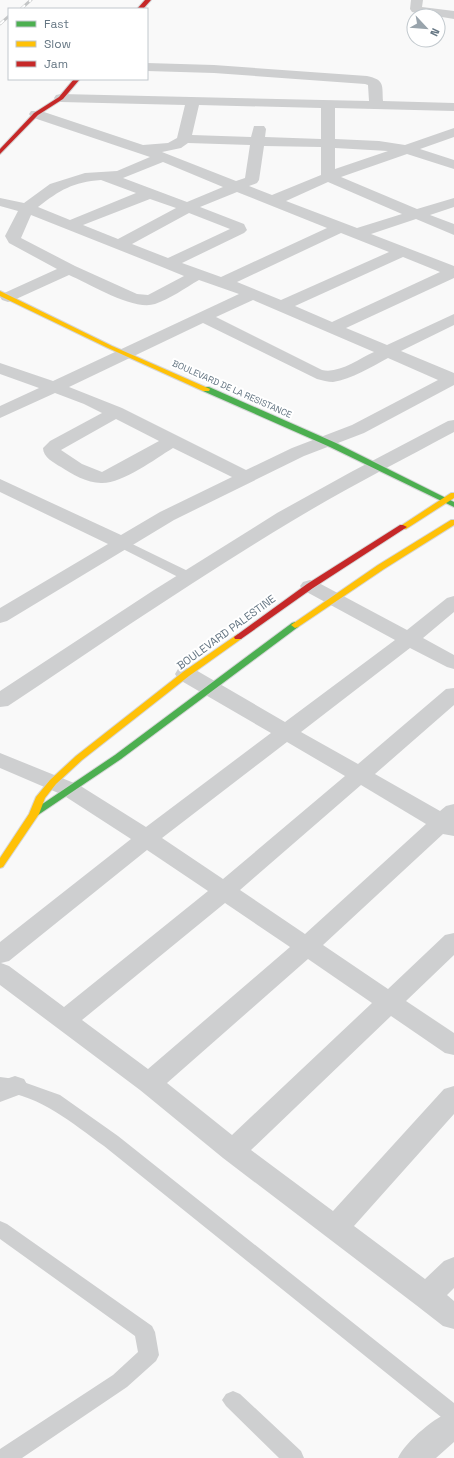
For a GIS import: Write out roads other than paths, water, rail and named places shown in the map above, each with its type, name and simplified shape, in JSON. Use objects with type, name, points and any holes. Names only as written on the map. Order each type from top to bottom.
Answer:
[{"type":"street","points":[[141,8],[148,0]]},
{"type":"street","points":[[417,0],[416,9],[454,15]]},
{"type":"street","points":[[148,67],[214,69],[367,80],[375,83],[376,105]]},
{"type":"street","points":[[212,100],[214,69]]},
{"type":"street","points":[[0,152],[36,114],[61,98],[76,80]]},
{"type":"street","points":[[61,98],[212,100],[454,107]]},
{"type":"street","points":[[141,150],[169,147],[181,143],[184,139],[193,100]]},
{"type":"street","points":[[328,104],[330,143],[328,177]]},
{"type":"street","points":[[36,114],[141,150],[358,233],[454,272]]},
{"type":"street","points":[[272,201],[328,177],[454,132]]},
{"type":"street","points":[[184,139],[259,135],[330,143],[387,145],[407,149],[454,165]]},
{"type":"street","points":[[120,244],[187,208],[252,180],[259,135]]},
{"type":"street","points":[[161,158],[119,174],[76,179],[55,187],[27,208],[13,232],[14,240],[69,269],[131,298],[151,300],[197,276]]},
{"type":"street","points":[[102,176],[240,227],[239,230],[168,264]]},
{"type":"street","points":[[328,177],[454,230]]},
{"type":"street","points":[[72,224],[148,194]]},
{"type":"street","points":[[0,202],[27,208],[72,224],[197,276],[223,282],[334,327],[453,379]]},
{"type":"street","points":[[358,233],[454,202]]},
{"type":"street","points":[[223,282],[341,227]]},
{"type":"street","points":[[282,306],[404,251]]},
{"type":"street","points":[[4,295],[69,269]]},
{"type":"street","points":[[334,327],[454,272]]},
{"type":"street","points":[[0,414],[125,353],[253,294]]},
{"type":"street","name":"BOULEVARD DE LA RESISTANCE","points":[[4,295],[125,353],[217,392],[376,465],[454,505]]},
{"type":"street","points":[[203,317],[281,357],[322,376],[331,377],[344,373],[454,319]]},
{"type":"street","points":[[2,371],[56,387],[116,412],[246,477]]},
{"type":"street","points":[[0,617],[167,516],[298,452],[358,429],[453,379]]},
{"type":"street","points":[[116,412],[56,445],[52,448],[52,452],[92,476],[102,478],[114,474],[173,440]]},
{"type":"street","points":[[0,701],[189,577],[296,510],[376,465],[454,425]]},
{"type":"street","points":[[0,486],[122,543]]},
{"type":"street","name":"BOULEVARD PALESTINE","points":[[0,865],[9,849],[34,814],[62,786],[79,758],[186,674],[310,586],[454,495]]},
{"type":"street","name":"BOULEVARD PALESTINE","points":[[34,814],[41,797],[131,748],[275,639],[333,599],[454,522]]},
{"type":"street","points":[[310,586],[454,663]]},
{"type":"street","points":[[0,955],[146,839],[409,639],[454,602]]},
{"type":"street","points":[[149,1084],[450,821],[360,774],[186,674]]},
{"type":"street","points":[[64,1021],[225,890],[454,694]]},
{"type":"street","points":[[0,760],[62,786],[106,811],[454,1046]]},
{"type":"street","points":[[233,1151],[390,1004],[454,941]]},
{"type":"street","points":[[0,972],[149,1084],[233,1151],[454,1318]]},
{"type":"street","points":[[335,1228],[454,1096]]},
{"type":"street","points":[[426,1297],[454,1269]]},
{"type":"street","points":[[414,1458],[454,1423]]},
{"type":"lane","points":[[122,543],[189,577]]},
{"type":"lane","points":[[5,1087],[53,1100],[111,1141],[264,1265],[454,1415]]},
{"type":"lane","points":[[0,1229],[145,1332],[149,1355],[120,1381],[4,1458]]},
{"type":"lane","points":[[233,1400],[293,1458]]},
{"type":"railway","points":[[22,8],[31,0]]},
{"type":"railway","points":[[0,24],[8,17]]}]
